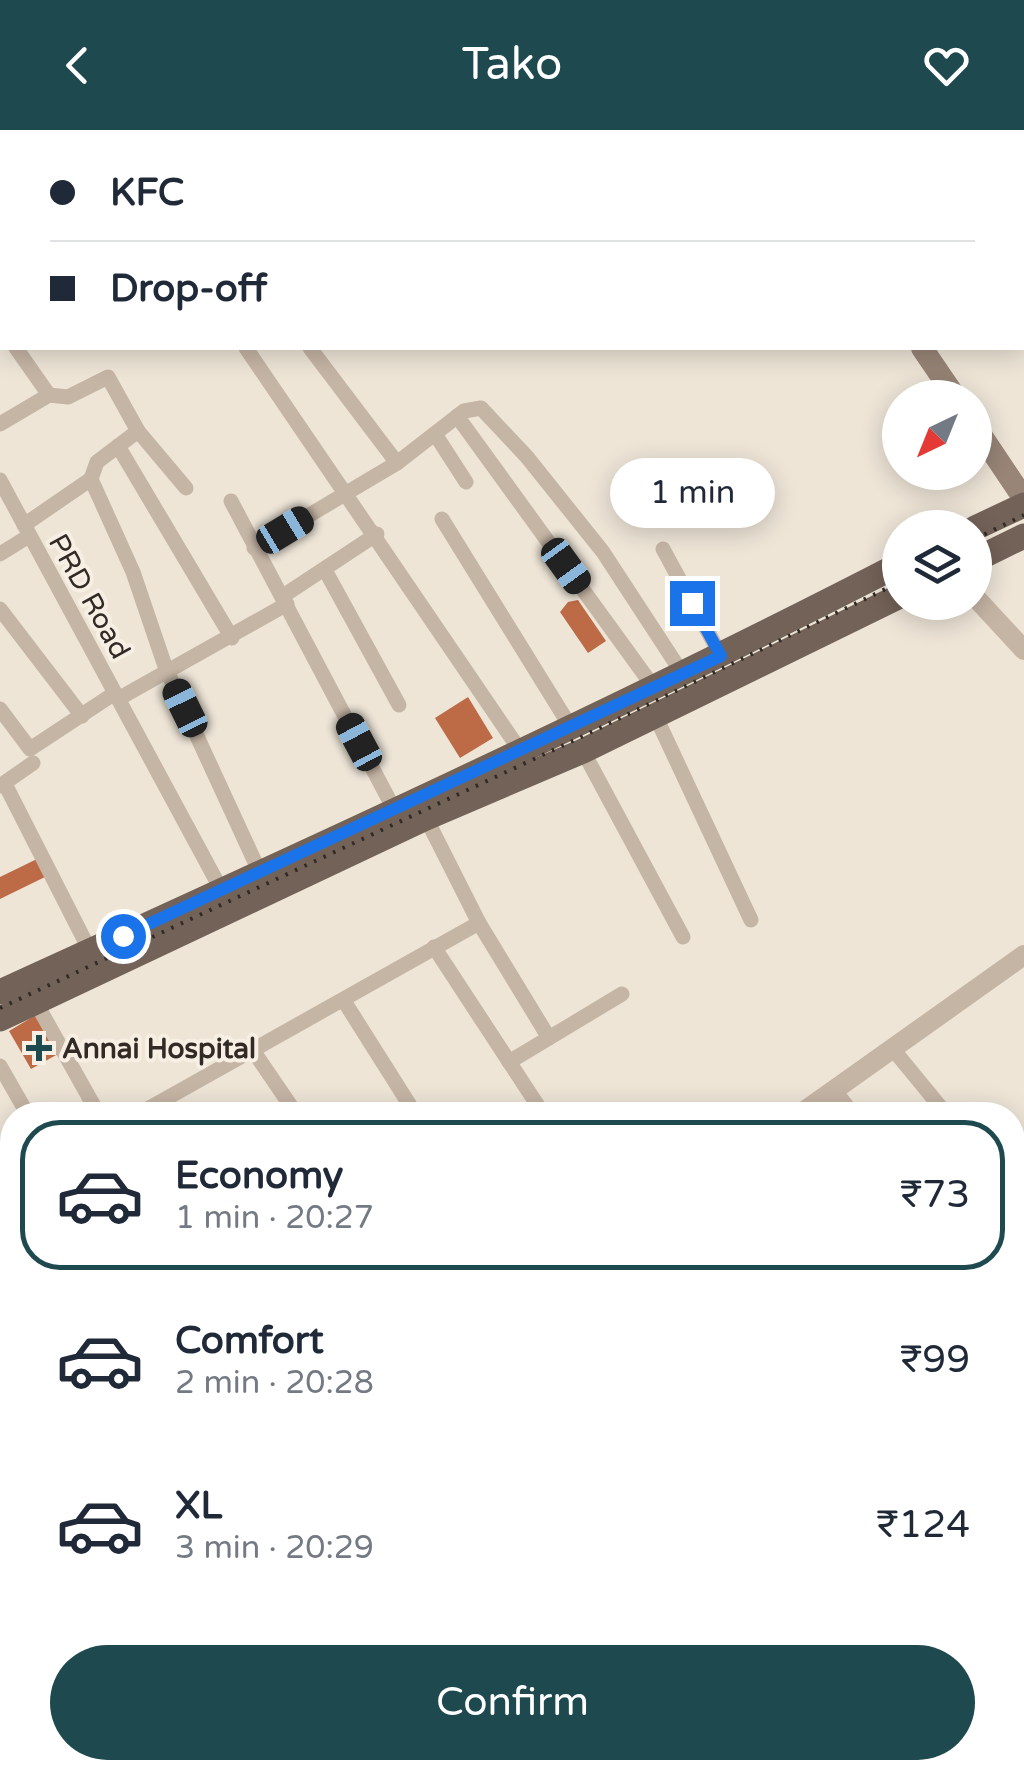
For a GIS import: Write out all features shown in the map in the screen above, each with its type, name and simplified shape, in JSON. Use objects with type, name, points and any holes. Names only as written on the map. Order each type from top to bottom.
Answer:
[{"type":"main road","points":[[923,350],[944,380]]},
{"type":"main road","points":[[992,452],[1024,502],[992,519]]},
{"type":"main road","points":[[992,552],[1024,536]]},
{"type":"main road","points":[[0,992],[395,811],[652,685],[721,656],[882,573]]},
{"type":"main road","points":[[0,1019],[426,818],[583,751],[882,605]]},
{"type":"street","points":[[17,350],[49,395]]},
{"type":"street","points":[[247,350],[377,534],[519,749]]},
{"type":"street","points":[[312,350],[397,463]]},
{"type":"street","points":[[0,424],[49,395],[68,398],[108,377],[138,431],[186,488]]},
{"type":"street","points":[[254,548],[397,463],[475,406],[488,411],[603,552],[682,673]]},
{"type":"street","points":[[457,416],[652,685]]},
{"type":"street","points":[[0,554],[91,479],[97,462],[138,431]]},
{"type":"street","points":[[435,434],[466,482]]},
{"type":"street","points":[[118,446],[232,638]]},
{"type":"street","points":[[91,479],[133,572],[168,672],[261,874]]},
{"type":"street","name":"PRD Road","points":[[0,480],[223,892]]},
{"type":"street","points":[[231,501],[395,811]]},
{"type":"street","points":[[442,519],[570,726]]},
{"type":"street","points":[[0,709],[30,750],[116,696],[232,638],[377,534]]},
{"type":"street","points":[[663,550],[721,656]]},
{"type":"street","points":[[325,570],[399,704]]},
{"type":"street","points":[[0,609],[82,716]]},
{"type":"street","points":[[992,616],[1024,650]]},
{"type":"street","points":[[654,714],[752,920]]},
{"type":"street","points":[[583,751],[683,937]]},
{"type":"street","points":[[34,762],[2,785],[90,951]]},
{"type":"street","points":[[426,818],[479,923],[549,1038]]},
{"type":"street","points":[[175,1102],[252,1049],[479,923]]},
{"type":"street","points":[[434,947],[536,1102]]},
{"type":"street","points":[[817,1102],[1024,955]]},
{"type":"street","points":[[510,1062],[622,994]]},
{"type":"street","points":[[344,1001],[408,1102]]},
{"type":"street","points":[[35,1002],[93,1102]]},
{"type":"street","points":[[892,1048],[936,1102]]},
{"type":"street","points":[[252,1049],[288,1102]]},
{"type":"street","points":[[0,1066],[21,1102]]},
{"type":"street","points":[[834,1090],[844,1102]]},
{"type":"building","points":[[578,600],[606,641],[588,653],[560,612],[568,602]]},
{"type":"building","points":[[468,697],[493,738],[460,758],[435,718]]},
{"type":"building","points":[[39,858],[47,876],[0,899],[0,877]]},
{"type":"building","points":[[36,1015],[58,1054],[31,1069],[9,1031]]},
{"type":"railway","points":[[992,531],[1024,515]]},
{"type":"railway","points":[[0,1008],[579,738],[882,591]]},
{"type":"place","name":"Annai Hospital","points":[[39,1048]]},
{"type":"route","points":[[123,936],[721,656],[692,603]]}]
